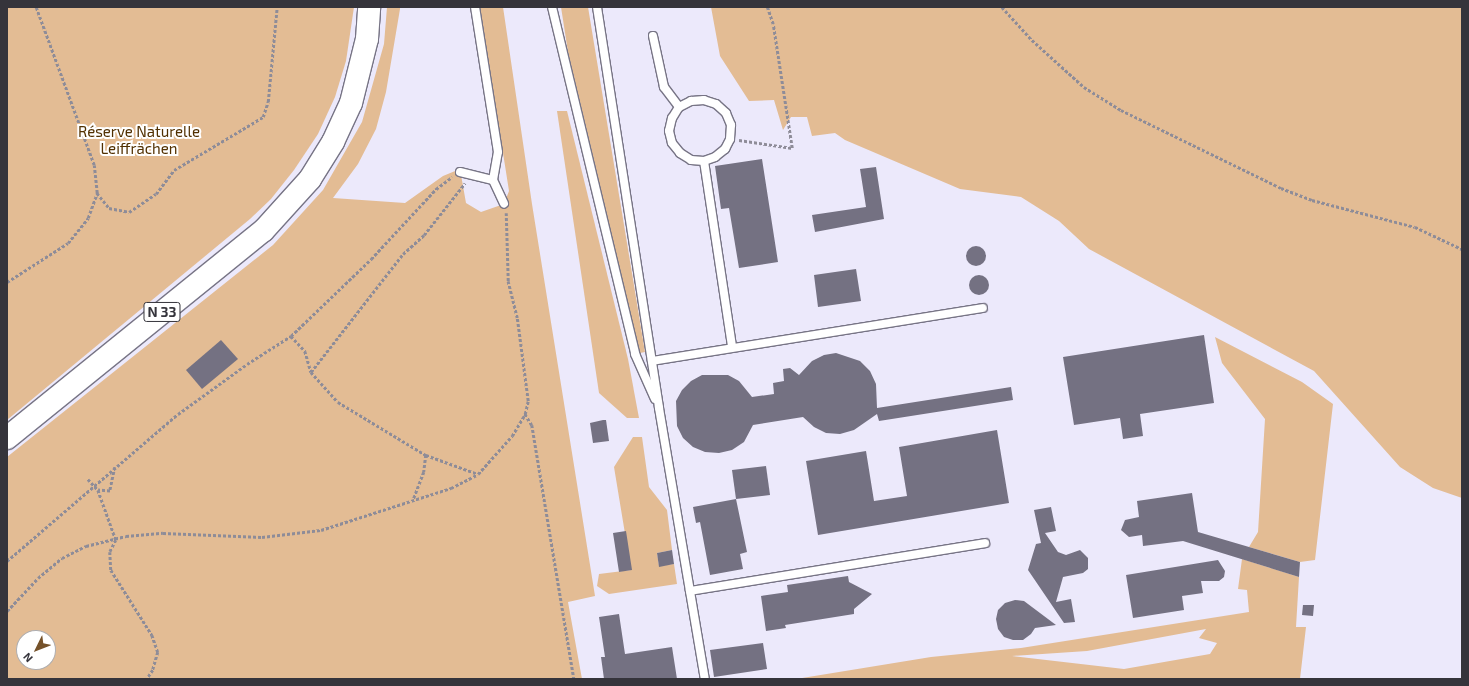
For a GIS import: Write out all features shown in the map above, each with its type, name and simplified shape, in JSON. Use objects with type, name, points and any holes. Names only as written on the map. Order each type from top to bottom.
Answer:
[{"type":"main road","name":"N 33","points":[[7,438],[263,230],[310,179],[333,142],[351,103],[368,39],[370,7]]},
{"type":"lane","points":[[475,7],[498,152],[493,180],[504,204]]},
{"type":"lane","points":[[552,7],[635,354],[659,408]]},
{"type":"lane","points":[[597,7],[659,408],[705,679]]},
{"type":"lane","points":[[653,36],[664,88],[680,107]]},
{"type":"lane","points":[[697,100],[716,104],[726,113],[731,126],[730,138],[725,149],[716,157],[704,161],[686,157],[672,143],[670,130],[672,118],[680,107],[697,100]]},
{"type":"lane","points":[[704,161],[732,347]]},
{"type":"lane","points":[[460,172],[493,180]]},
{"type":"lane","points":[[652,360],[983,308]]},
{"type":"lane","points":[[690,591],[985,543]]},
{"type":"path","points":[[7,282],[68,243],[88,218],[96,193],[94,165],[36,7]]},
{"type":"path","points":[[96,193],[109,208],[129,212],[156,194],[174,170],[263,117],[268,102],[277,7]]},
{"type":"path","points":[[730,138],[792,148],[773,24],[767,7]]},
{"type":"path","points":[[1002,7],[1032,40],[1084,87],[1121,110],[1281,188],[1312,200],[1415,227],[1462,249]]},
{"type":"path","points":[[7,561],[115,466],[178,414],[247,364],[291,336],[371,259],[436,189],[460,172]]},
{"type":"path","points":[[311,372],[403,254],[424,235],[472,175]]},
{"type":"path","points":[[7,611],[38,578],[62,558],[86,546],[116,540],[126,536],[164,533],[262,537],[321,530],[451,488],[478,474],[512,436],[525,414],[527,384],[508,281],[506,259],[508,218],[504,204]]},
{"type":"path","points":[[291,336],[305,351],[311,372],[338,402],[426,455],[478,474]]},
{"type":"path","points":[[525,414],[532,425],[574,679]]},
{"type":"path","points":[[412,500],[424,472],[426,455]]},
{"type":"path","points":[[98,490],[110,491],[115,466]]},
{"type":"path","points":[[88,479],[98,490],[116,540],[110,552],[111,570],[152,635],[158,652],[153,670],[147,679]]},
{"type":"green space","name":"Réserve Naturelle Leiffrächen","points":[[7,7],[354,7],[346,61],[335,97],[318,134],[294,170],[271,199],[250,219],[7,420]]},
{"type":"green space","points":[[387,7],[400,7],[386,92],[376,129],[358,164],[333,198],[405,203],[443,176],[460,169],[466,203],[481,212],[504,204],[509,191],[480,7],[503,7],[532,204],[595,596],[568,602],[582,679],[7,679],[7,457],[273,245],[323,190],[362,122],[384,44]]},
{"type":"green space","points":[[561,7],[588,7],[645,352],[640,353],[568,52]]},
{"type":"green space","points":[[711,7],[1462,7],[1462,498],[1433,488],[1400,467],[1314,371],[1089,249],[1059,221],[1021,197],[960,189],[845,140],[835,133],[812,136],[807,117],[791,117],[783,130],[774,100],[749,101],[720,56]]},
{"type":"green space","points":[[557,111],[567,111],[628,359],[639,418],[627,418],[599,393]]},
{"type":"green space","points":[[1215,337],[1302,382],[1333,404],[1315,560],[1300,562],[1249,547],[1258,532],[1265,419],[1222,363]]},
{"type":"green space","points":[[633,437],[642,437],[649,487],[667,510],[672,550],[657,553],[659,566],[674,564],[677,584],[609,594],[597,586],[599,574],[631,570],[614,467]]},
{"type":"green space","points":[[1242,559],[1299,577],[1296,627],[1306,627],[1300,679],[796,679],[931,657],[1021,648],[1249,612],[1247,590],[1238,589]],"holes":[[[1206,629],[1199,638],[1217,643],[1210,654],[1124,669],[1012,656],[1087,651]]]},
{"type":"building","points":[[762,159],[778,262],[739,268],[729,208],[721,209],[715,166]]},
{"type":"building","points":[[876,167],[884,219],[815,232],[812,215],[866,207],[860,169]]},
{"type":"building","points":[[976,246],[983,249],[986,256],[983,263],[976,266],[969,263],[966,256],[969,249]]},
{"type":"building","points":[[856,269],[861,301],[818,307],[814,275]]},
{"type":"building","points":[[979,275],[986,278],[989,285],[986,292],[979,295],[972,292],[969,285],[972,278]]},
{"type":"building","points":[[1204,335],[1214,403],[1140,414],[1143,436],[1123,439],[1120,418],[1074,425],[1063,357]]},
{"type":"building","points":[[221,340],[238,359],[202,389],[186,370]]},
{"type":"building","points":[[836,353],[860,361],[870,371],[876,384],[877,408],[1011,387],[1013,400],[879,421],[877,414],[854,430],[840,434],[826,433],[814,427],[803,417],[753,425],[744,442],[732,450],[719,453],[705,452],[693,447],[683,438],[677,426],[676,401],[682,390],[691,381],[702,375],[728,375],[739,381],[752,397],[774,394],[773,383],[784,381],[783,369],[790,368],[799,375],[812,361],[824,355]]},
{"type":"building","points":[[606,420],[609,441],[593,443],[590,423]]},
{"type":"building","points":[[997,430],[1009,503],[818,535],[806,461],[866,451],[874,501],[907,496],[899,447]]},
{"type":"building","points":[[766,466],[770,495],[736,499],[732,470]]},
{"type":"building","points":[[1192,493],[1198,532],[1300,562],[1299,577],[1183,541],[1143,546],[1142,535],[1129,537],[1121,530],[1125,520],[1139,517],[1137,501]]},
{"type":"building","points":[[736,499],[747,552],[740,554],[743,569],[710,575],[700,522],[696,523],[693,507]]},
{"type":"building","points":[[1051,507],[1056,531],[1045,533],[1058,552],[1066,555],[1080,550],[1088,558],[1088,569],[1083,573],[1063,577],[1056,602],[1071,599],[1075,622],[1064,623],[1028,570],[1036,544],[1041,543],[1034,510]]},
{"type":"building","points":[[626,531],[632,570],[619,572],[613,533]]},
{"type":"building","points":[[672,550],[674,564],[659,567],[657,553]]},
{"type":"building","points":[[1218,560],[1225,571],[1224,577],[1219,581],[1201,581],[1203,593],[1182,596],[1184,610],[1133,618],[1126,575]]},
{"type":"building","points":[[848,576],[849,582],[872,594],[854,609],[854,614],[785,625],[786,628],[766,631],[761,596],[788,592],[787,585]]},
{"type":"building","points":[[1015,600],[1024,601],[1056,625],[1035,628],[1031,634],[1023,640],[1013,640],[1004,637],[998,629],[996,619],[998,610],[1005,603]]},
{"type":"building","points":[[1303,605],[1314,605],[1313,616],[1302,615]]},
{"type":"building","points":[[619,614],[625,654],[672,647],[677,679],[604,679],[601,657],[605,657],[599,617]]},
{"type":"building","points":[[763,643],[767,669],[714,677],[710,650]]}]
